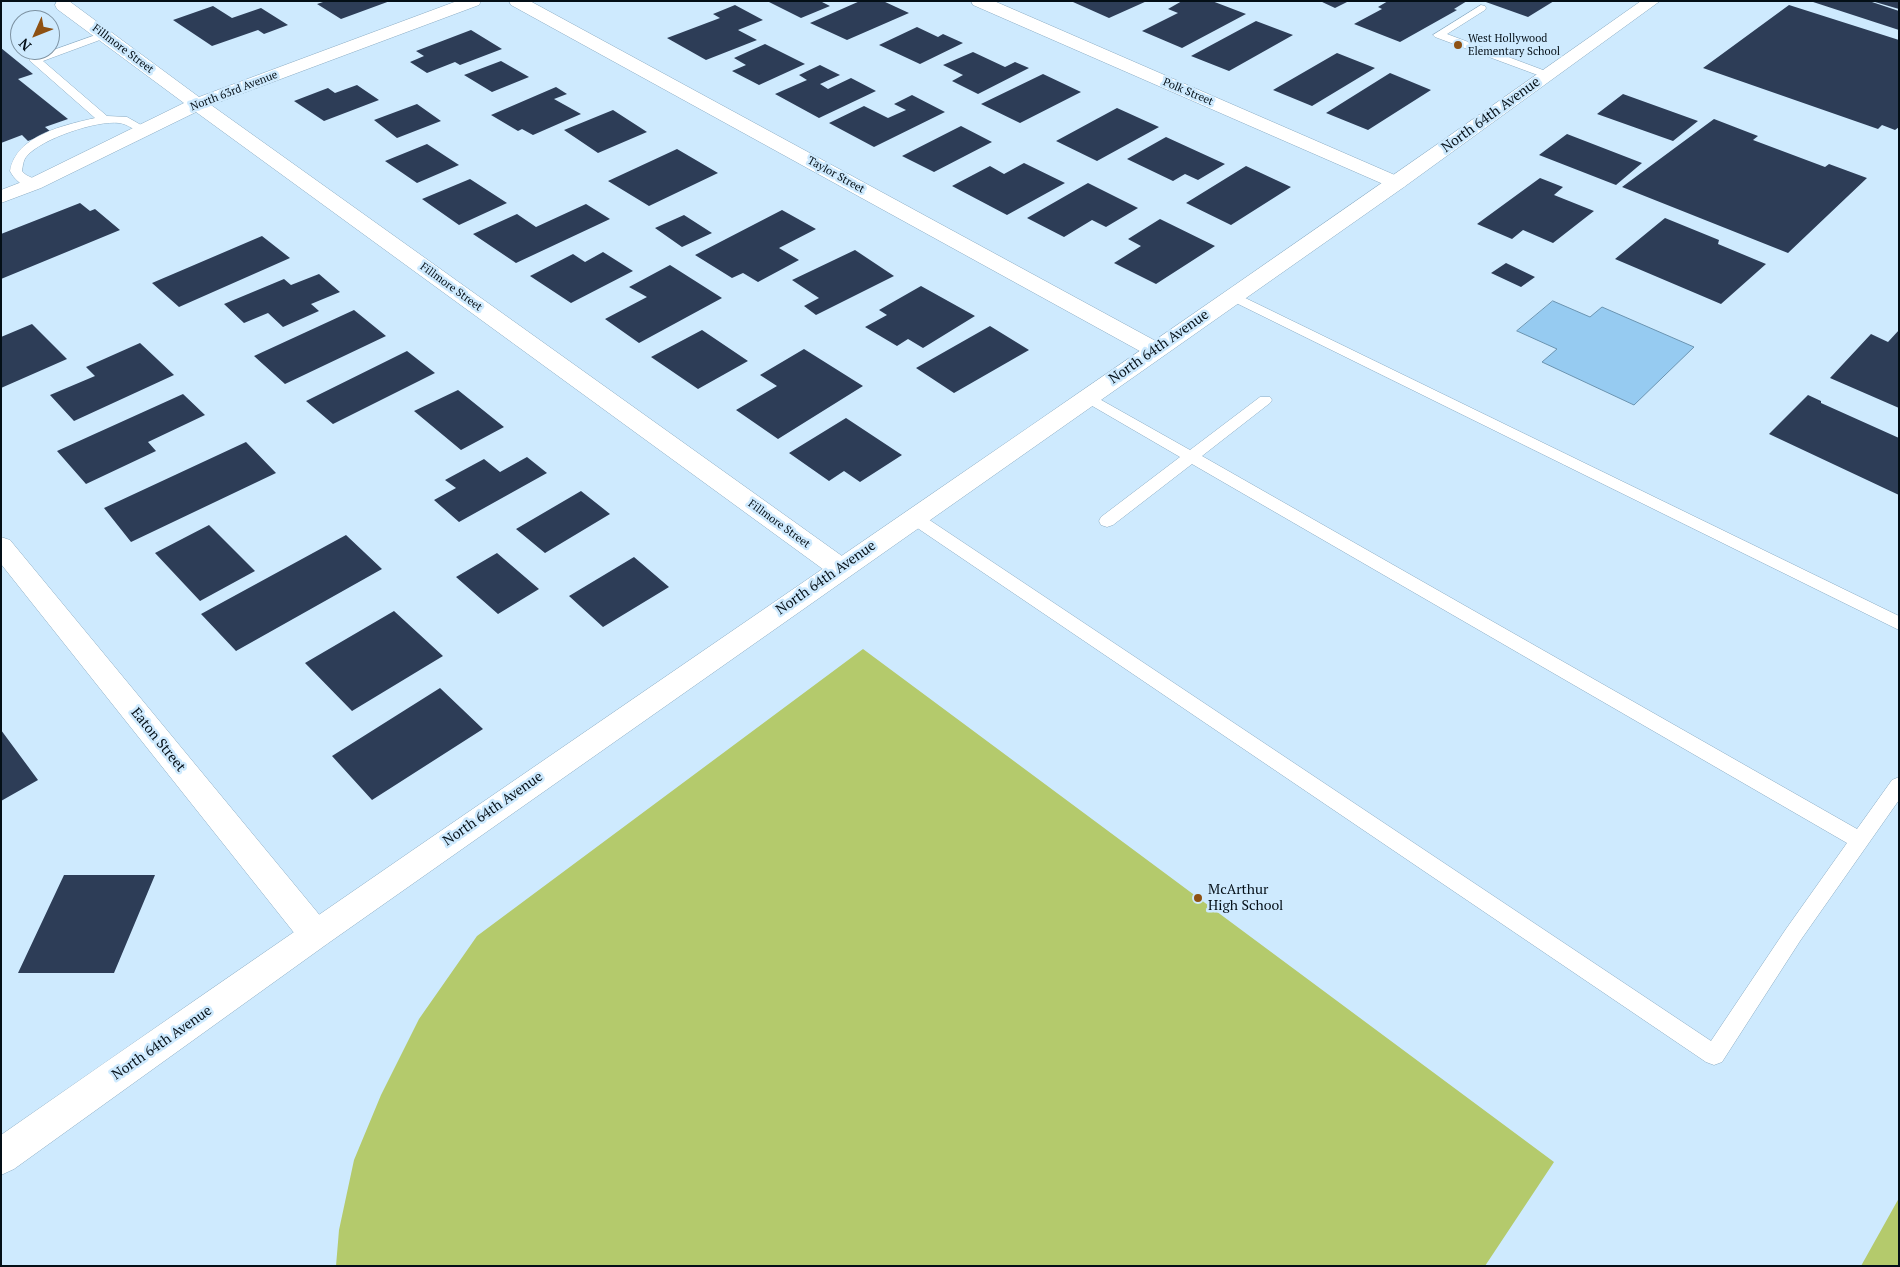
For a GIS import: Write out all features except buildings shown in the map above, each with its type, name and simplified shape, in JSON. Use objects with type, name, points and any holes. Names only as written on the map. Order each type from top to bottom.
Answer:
[{"type":"street","name":"North 63rd Avenue","points":[[1,197],[34,184],[197,104],[473,1]]},
{"type":"street","name":"Taylor Street","points":[[517,1],[1155,350]]},
{"type":"street","name":"Polk Street","points":[[978,1],[1397,183]]},
{"type":"street","name":"North 64th Avenue","points":[[1,1157],[315,934],[913,517],[1397,183],[1652,1]]},
{"type":"street","name":"Fillmore Street","points":[[62,5],[840,568]]},
{"type":"street","name":"Eaton Street","points":[[1,546],[315,934]]},
{"type":"lane","points":[[1481,8],[1439,35],[1547,75]]},
{"type":"lane","points":[[104,36],[35,60],[104,120]]},
{"type":"lane","points":[[34,184],[20,178],[16,171],[21,154],[56,134],[78,126],[104,120],[122,119],[144,130]]},
{"type":"lane","points":[[1233,296],[1899,624]]},
{"type":"lane","points":[[1088,397],[1860,841]]},
{"type":"lane","points":[[1107,521],[1265,400]]},
{"type":"lane","points":[[913,517],[1714,1055],[1794,935],[1899,784]]},
{"type":"green space","points":[[863,649],[1554,1162],[1485,1266],[336,1266],[339,1230],[354,1160],[381,1095],[419,1019],[477,936]]},
{"type":"green space","points":[[1899,1198],[1899,1266],[1861,1266]]},
{"type":"water","points":[[1553,301],[1590,317],[1602,307],[1694,347],[1634,405],[1542,362],[1557,349],[1517,331]]},
{"type":"place","name":"West Hollywood Elementary School","points":[[1458,45]]},
{"type":"place","name":"McArthur High School","points":[[1198,898]]}]
